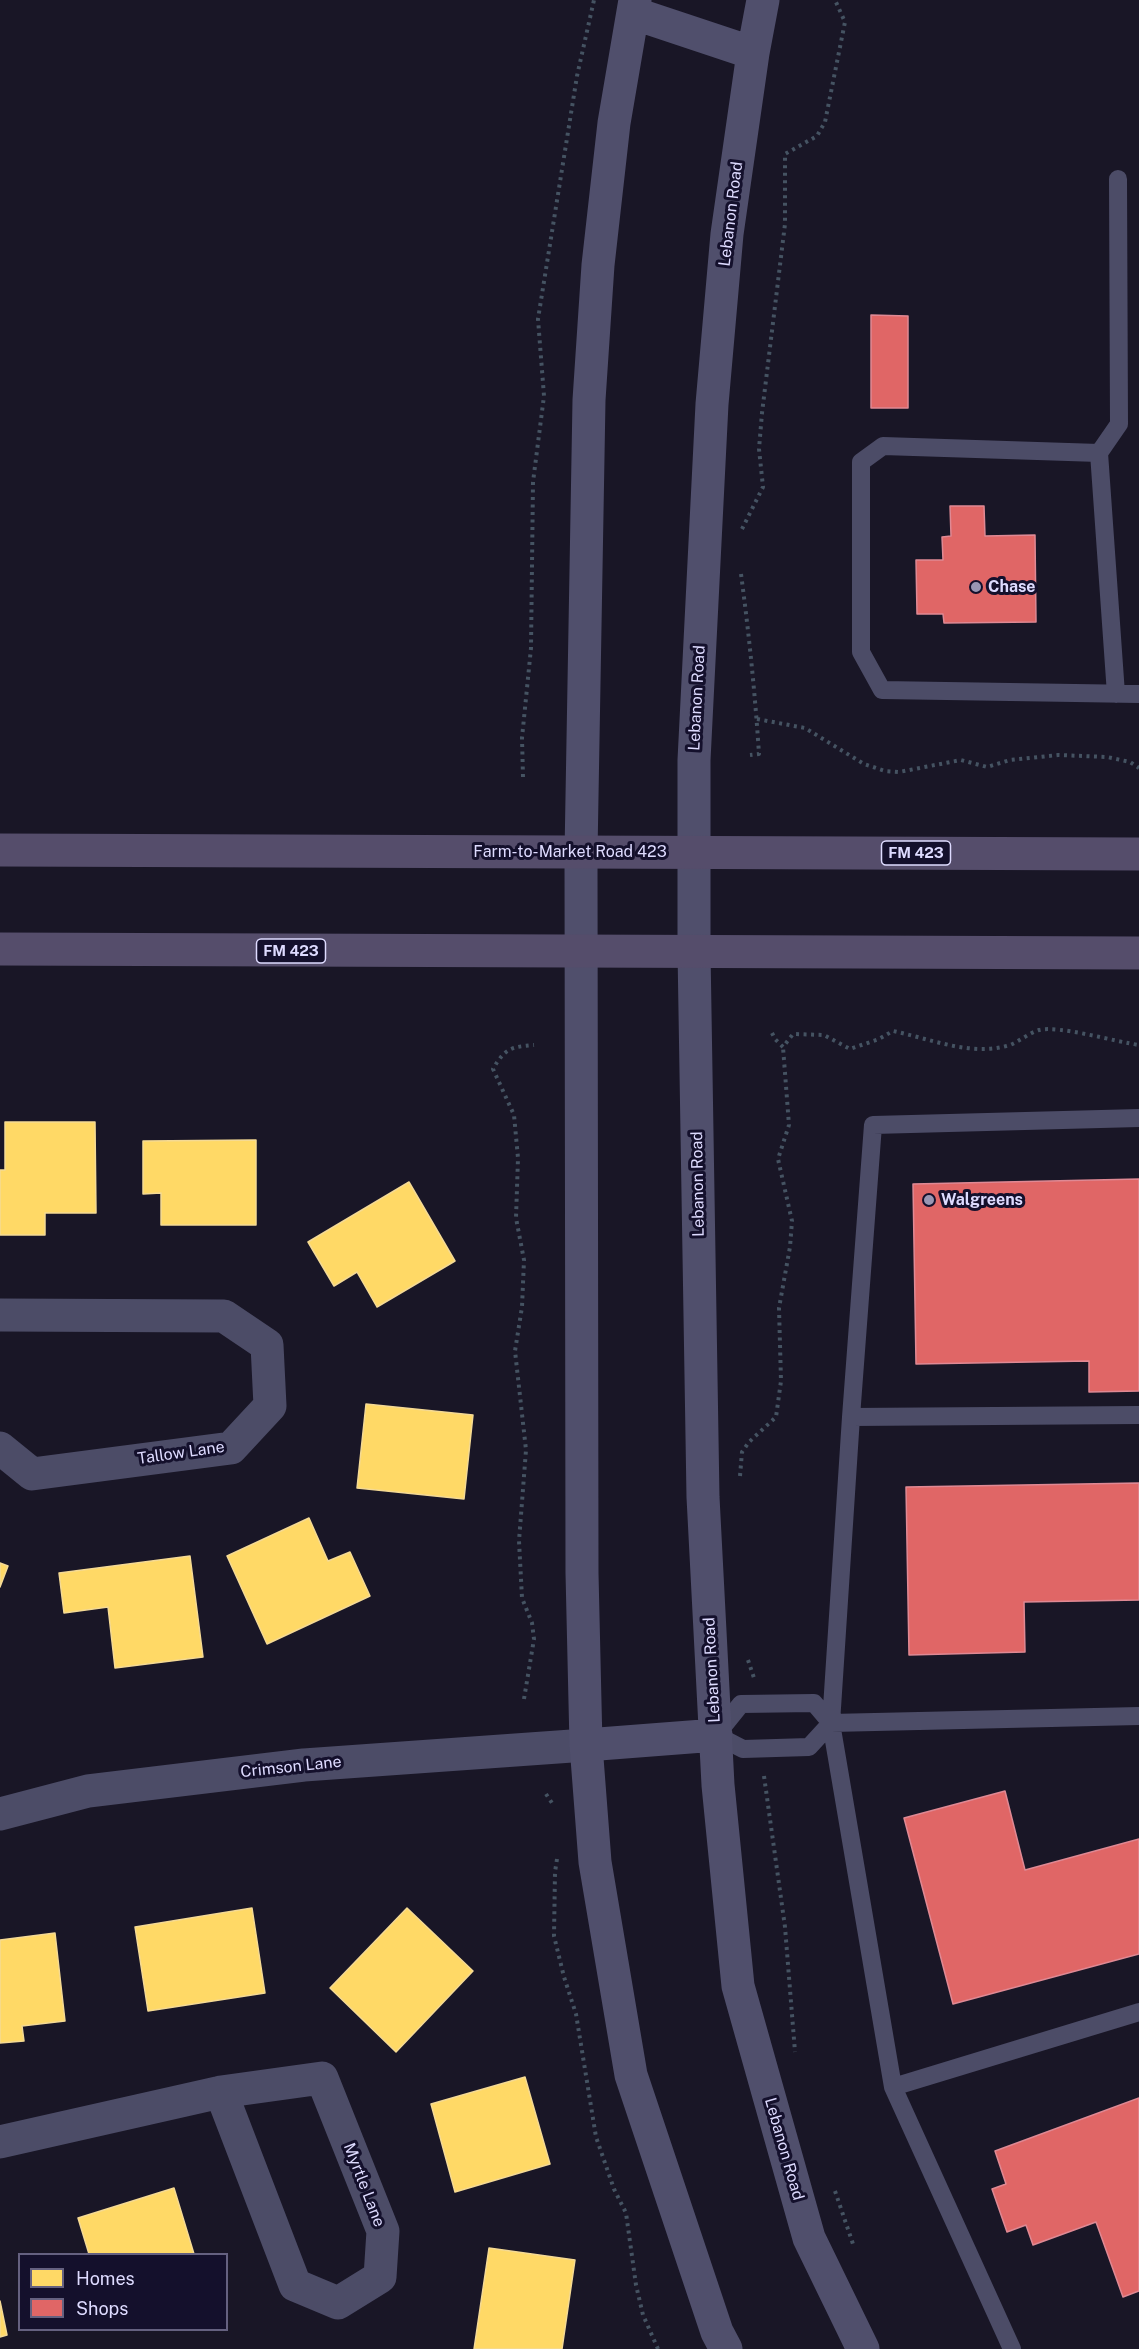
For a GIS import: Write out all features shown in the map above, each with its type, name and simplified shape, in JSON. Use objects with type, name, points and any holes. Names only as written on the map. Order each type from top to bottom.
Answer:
[{"type":"main road","name":"Lebanon Road","points":[[763,0],[753,53],[727,234],[712,404],[694,760],[692,851],[703,1497],[718,1785],[738,1986],[809,2238],[863,2349]]},
{"type":"main road","points":[[726,2349],[717,2332],[631,2075],[595,1862],[586,1745],[582,1573],[581,853],[589,400],[598,265],[613,135],[634,6],[753,53]]},
{"type":"main road","name":"Farm-to-Market Road 423","points":[[0,850],[1139,854]]},
{"type":"main road","name":"FM 423","points":[[0,950],[1139,953]]},
{"type":"main road","points":[[586,1745],[716,1735]]},
{"type":"street","name":"Tallow Lane","points":[[0,1315],[224,1316],[267,1345],[270,1406],[231,1448],[32,1474],[0,1448]]},
{"type":"street","name":"Crimson Lane","points":[[0,1814],[88,1791],[303,1765],[586,1745]]},
{"type":"street","name":"Myrtle Lane","points":[[0,2142],[221,2092],[322,2078],[383,2231],[380,2277],[338,2303],[295,2285],[221,2092]]},
{"type":"lane","points":[[1116,693],[1099,453],[1119,424],[1118,179]]},
{"type":"lane","points":[[1099,453],[883,446],[861,462],[861,652],[882,690],[1139,694]]},
{"type":"lane","points":[[1012,2349],[892,2087],[831,1723],[873,1125],[1139,1118]]},
{"type":"lane","points":[[851,1417],[1139,1415]]},
{"type":"lane","points":[[831,1723],[814,1703],[741,1704],[716,1735],[743,1749],[809,1747],[831,1723],[1139,1716]]},
{"type":"lane","points":[[892,2087],[1139,2012]]},
{"type":"path","points":[[523,777],[522,738],[531,648],[533,482],[544,396],[538,319],[577,76],[594,0]]},
{"type":"path","points":[[742,530],[753,512],[763,487],[759,449],[785,224],[785,154],[817,136],[825,122],[845,22],[835,0]]},
{"type":"path","points":[[741,573],[754,675],[759,754],[750,755]]},
{"type":"path","points":[[757,718],[805,728],[864,764],[885,771],[899,772],[961,760],[987,766],[1010,760],[1058,754],[1107,757],[1130,762],[1139,768]]},
{"type":"path","points":[[740,1487],[742,1452],[749,1442],[776,1417],[781,1381],[778,1308],[790,1246],[792,1221],[777,1160],[789,1125],[783,1047],[793,1034],[824,1035],[850,1049],[879,1039],[893,1031],[954,1047],[980,1049],[1010,1045],[1040,1030],[1076,1032],[1139,1045]]},
{"type":"path","points":[[772,1033],[774,1039],[783,1047]]},
{"type":"path","points":[[524,1699],[534,1639],[532,1623],[522,1599],[519,1541],[526,1450],[515,1351],[522,1307],[524,1260],[516,1218],[518,1158],[514,1115],[493,1069],[498,1060],[512,1047],[534,1045]]},
{"type":"path","points":[[747,1655],[756,1685]]},
{"type":"path","points":[[763,1766],[785,1927],[796,2055]]},
{"type":"path","points":[[546,1794],[558,1811]]},
{"type":"path","points":[[559,1852],[555,1872],[554,1936],[576,2014],[597,2137],[614,2189],[626,2212],[642,2314],[658,2349]]},
{"type":"path","points":[[833,2184],[854,2247]]},
{"type":"building: Homes","points":[[5,1122],[95,1122],[96,1213],[45,1213],[45,1235],[0,1235],[0,1170],[5,1170]]},
{"type":"building: Homes","points":[[256,1140],[256,1225],[161,1225],[161,1193],[143,1194],[143,1141]]},
{"type":"building: Homes","points":[[409,1182],[455,1261],[377,1307],[357,1272],[334,1286],[308,1242]]},
{"type":"building: Homes","points":[[366,1404],[473,1415],[464,1499],[357,1488]]},
{"type":"building: Homes","points":[[309,1518],[328,1561],[350,1552],[370,1596],[267,1644],[227,1556]]},
{"type":"building: Homes","points":[[190,1556],[203,1657],[115,1668],[108,1607],[64,1613],[59,1573]]},
{"type":"building: Homes","points":[[0,1563],[8,1566],[0,1587]]},
{"type":"building: Homes","points":[[252,1908],[265,1993],[148,2011],[135,1927]]},
{"type":"building: Homes","points":[[407,1908],[473,1971],[396,2052],[330,1988]]},
{"type":"building: Homes","points":[[55,1933],[65,2021],[22,2026],[24,2041],[0,2043],[0,1940]]},
{"type":"building: Homes","points":[[525,2077],[550,2164],[455,2192],[431,2104]]},
{"type":"building: Homes","points":[[174,2188],[194,2253],[89,2253],[78,2218]]},
{"type":"building: Homes","points":[[489,2248],[575,2260],[562,2349],[474,2349]]},
{"type":"building: Homes","points":[[0,2301],[7,2335],[0,2337]]},
{"type":"building: Shops","points":[[871,315],[908,316],[908,408],[871,408]]},
{"type":"building: Shops","name":"Chase","points":[[950,506],[984,506],[985,536],[1035,535],[1036,622],[944,623],[943,614],[917,614],[916,560],[943,560],[942,537],[951,536]]},
{"type":"building: Shops","name":"Walgreens","points":[[1139,1179],[1139,1391],[1089,1392],[1089,1361],[916,1364],[913,1184]]},
{"type":"building: Shops","points":[[1139,1483],[1139,1600],[1024,1602],[1025,1652],[909,1655],[906,1487]]},
{"type":"building: Shops","points":[[1005,1791],[1025,1870],[1139,1839],[1139,1954],[953,2004],[904,1818]]},
{"type":"building: Shops","points":[[1139,2098],[1139,2291],[1123,2297],[1096,2222],[1033,2245],[1026,2225],[1007,2232],[992,2189],[1006,2184],[995,2151]]},
{"type":"place","name":"Chase","points":[[976,587]]},
{"type":"place","name":"Walgreens","points":[[929,1200]]}]
